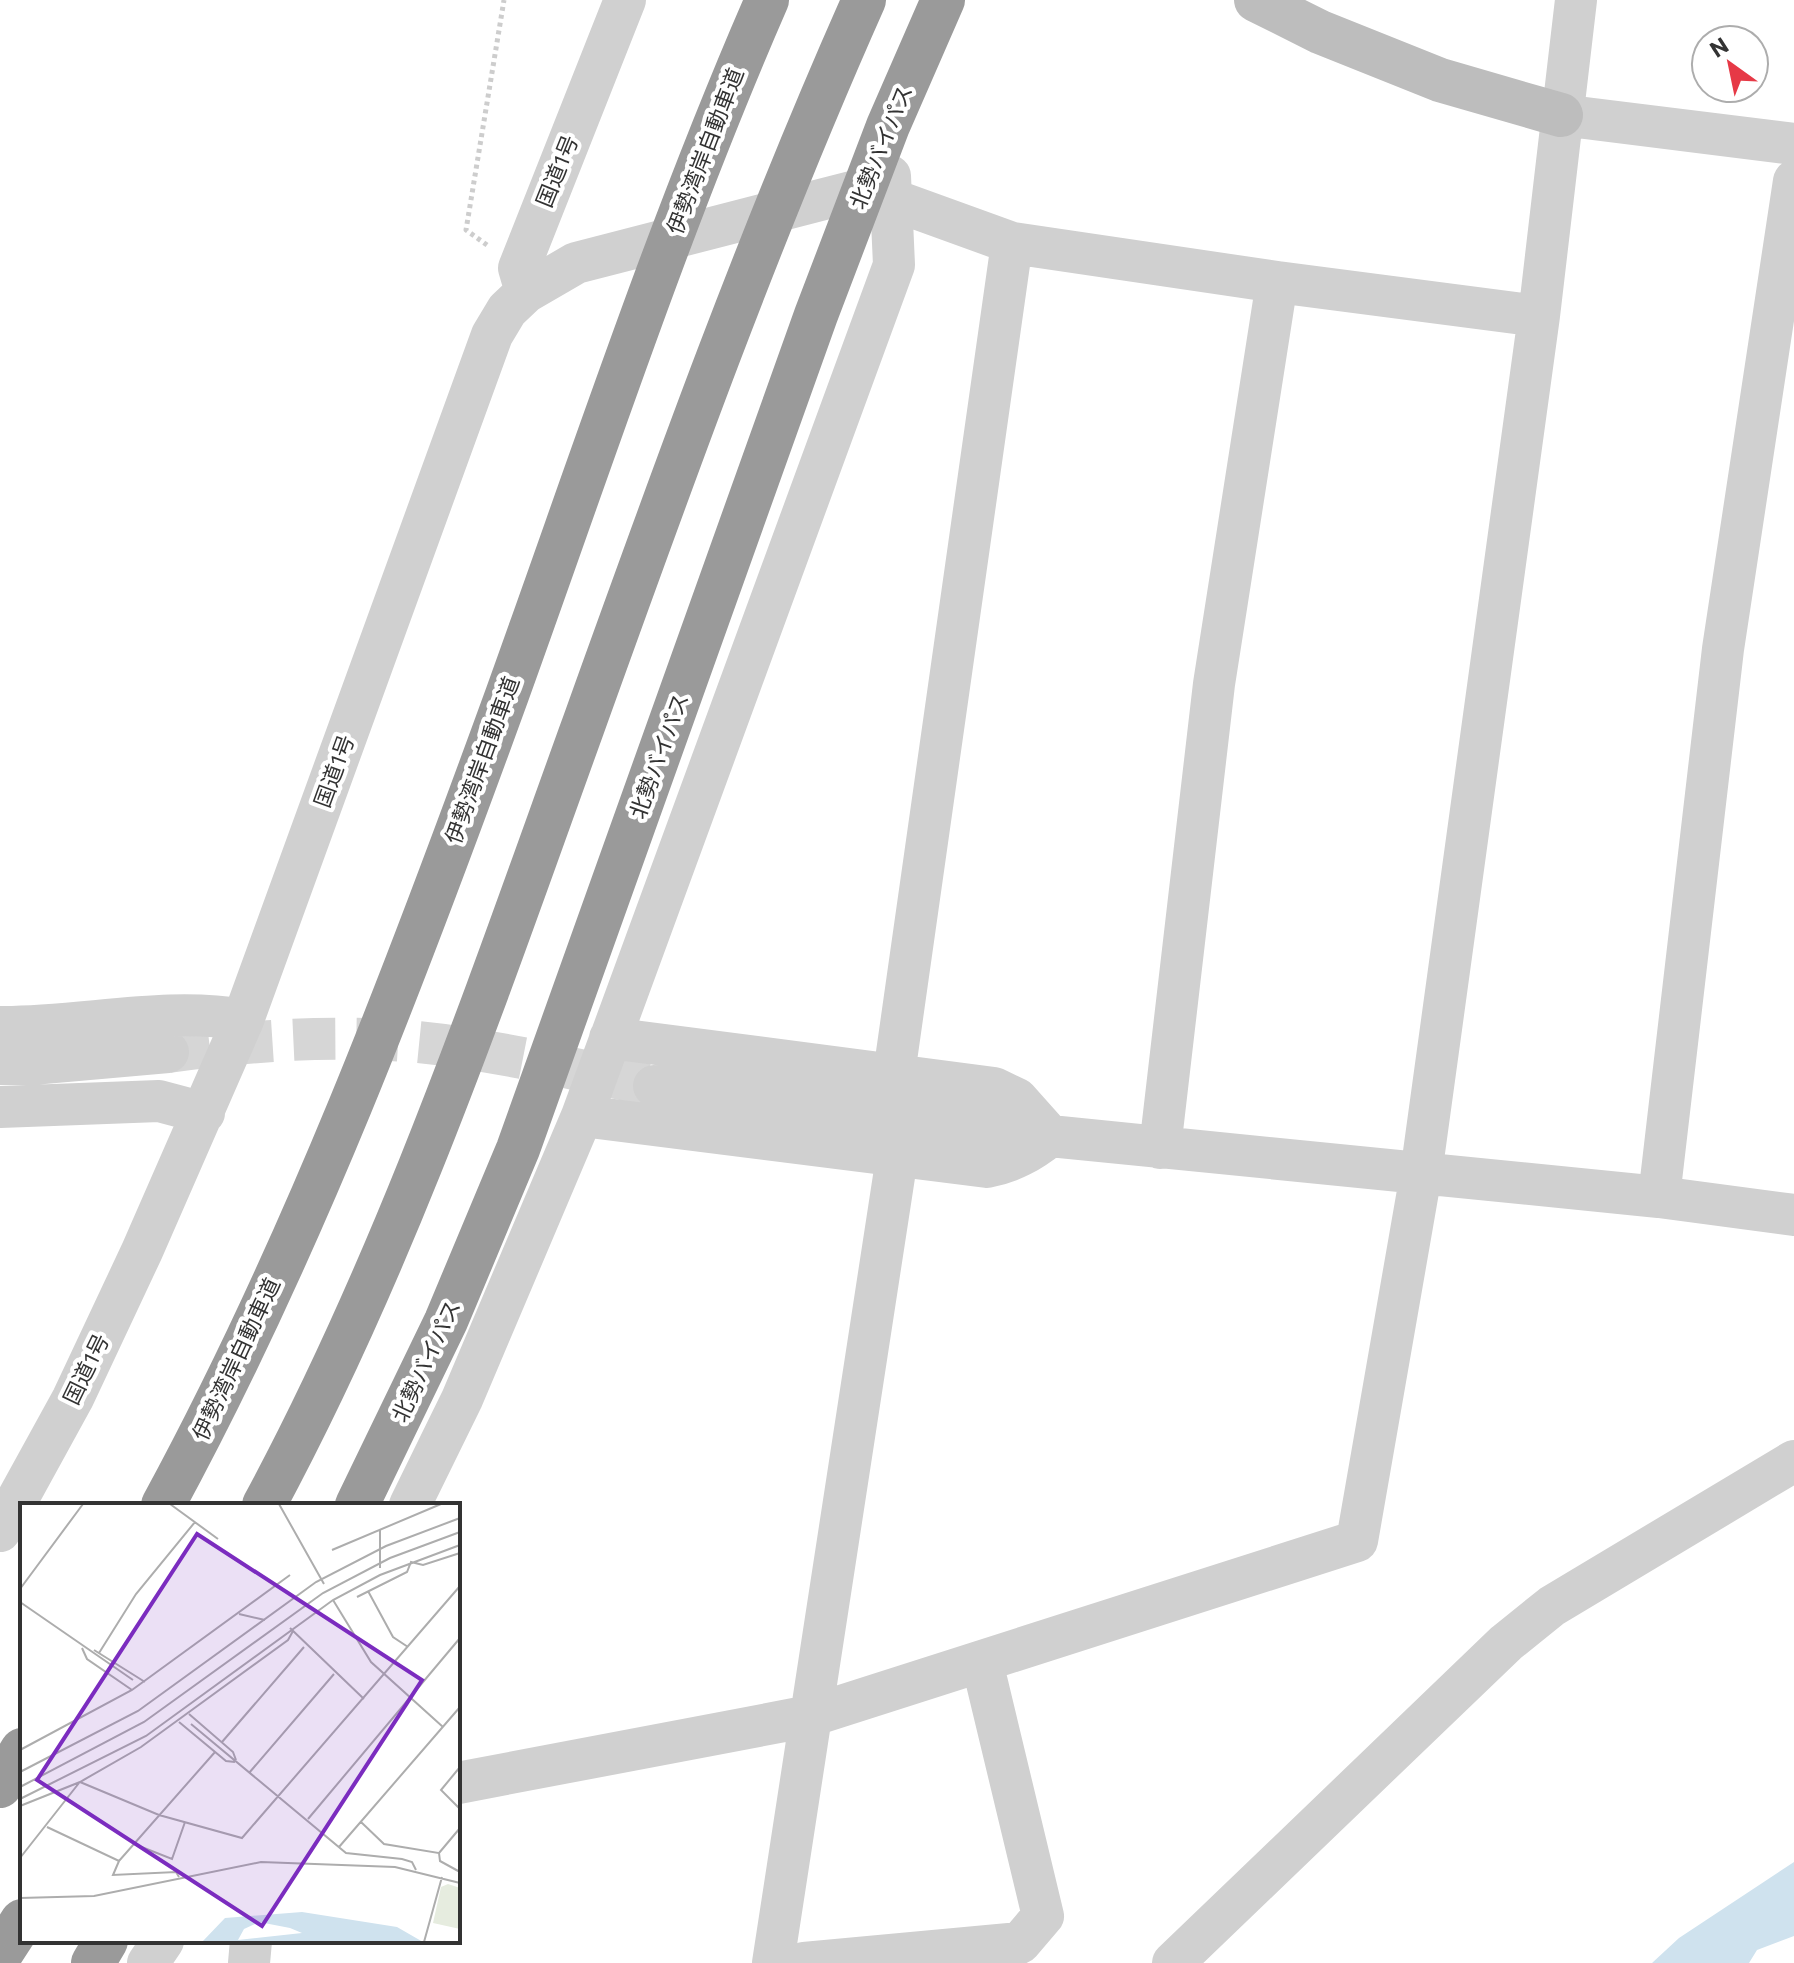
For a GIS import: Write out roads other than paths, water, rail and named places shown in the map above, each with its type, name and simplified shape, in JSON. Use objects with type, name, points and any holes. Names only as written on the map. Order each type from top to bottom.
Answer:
[{"type":"highway","name":"伊勢湾岸自動車道","points":[[164,1503],[200,1437],[308,1206],[410,956],[638,323],[767,0]]},
{"type":"highway","points":[[265,1503],[387,1250],[492,984],[582,728],[723,349],[816,107],[864,0]]},
{"type":"highway","name":"北勢バイパス","points":[[358,1503],[446,1321],[518,1149],[877,194],[888,126],[943,0]]},
{"type":"highway","points":[[0,1786],[20,1753]]},
{"type":"highway","points":[[0,1955],[20,1924]]},
{"type":"highway","points":[[93,1963],[105,1943]]},
{"type":"street","name":"国道1号","points":[[0,1531],[73,1398],[204,1113],[243,1020],[492,335],[522,280],[625,0]]},
{"type":"street","points":[[1256,0],[1320,32],[1440,80],[1561,115],[1794,144]]},
{"type":"street","points":[[460,1783],[810,1716],[1357,1541],[1421,1174],[1539,316],[1576,0]]},
{"type":"street","points":[[1659,1197],[1723,649],[1794,181]]},
{"type":"street","points":[[522,280],[576,263],[877,194],[1012,243],[1539,316]]},
{"type":"street","points":[[411,1503],[462,1399],[582,1116],[894,265],[877,194]]},
{"type":"street","points":[[894,1074],[1012,243]]},
{"type":"street","points":[[1160,1148],[1214,684],[1277,282]]},
{"type":"street","points":[[0,1027],[180,1015],[212,1015],[243,1020]]},
{"type":"street","points":[[610,1038],[994,1088],[1017,1099],[1050,1136]]},
{"type":"street","points":[[0,1064],[48,1063],[168,1052]]},
{"type":"street","points":[[654,1086],[1050,1136],[1659,1197],[1794,1215]]},
{"type":"street","points":[[0,1107],[159,1101],[204,1113]]},
{"type":"street","points":[[582,1116],[987,1167],[1006,1164],[1030,1152],[1050,1136]]},
{"type":"street","points":[[773,1963],[897,1157]]},
{"type":"street","points":[[1173,1963],[1529,1624],[1552,1606],[1794,1461]]},
{"type":"street","points":[[804,1963],[1020,1943],[1043,1916],[982,1662]]},
{"type":"street","points":[[148,1963],[162,1943]]},
{"type":"street","points":[[249,1963],[251,1943]]},
{"type":"water","points":[[1794,1862],[1794,1936],[1757,1950],[1749,1963],[1652,1963],[1679,1938]]},
{"type":"tunnel","points":[[168,1052],[287,1040],[406,1041],[500,1054],[654,1086]]}]
